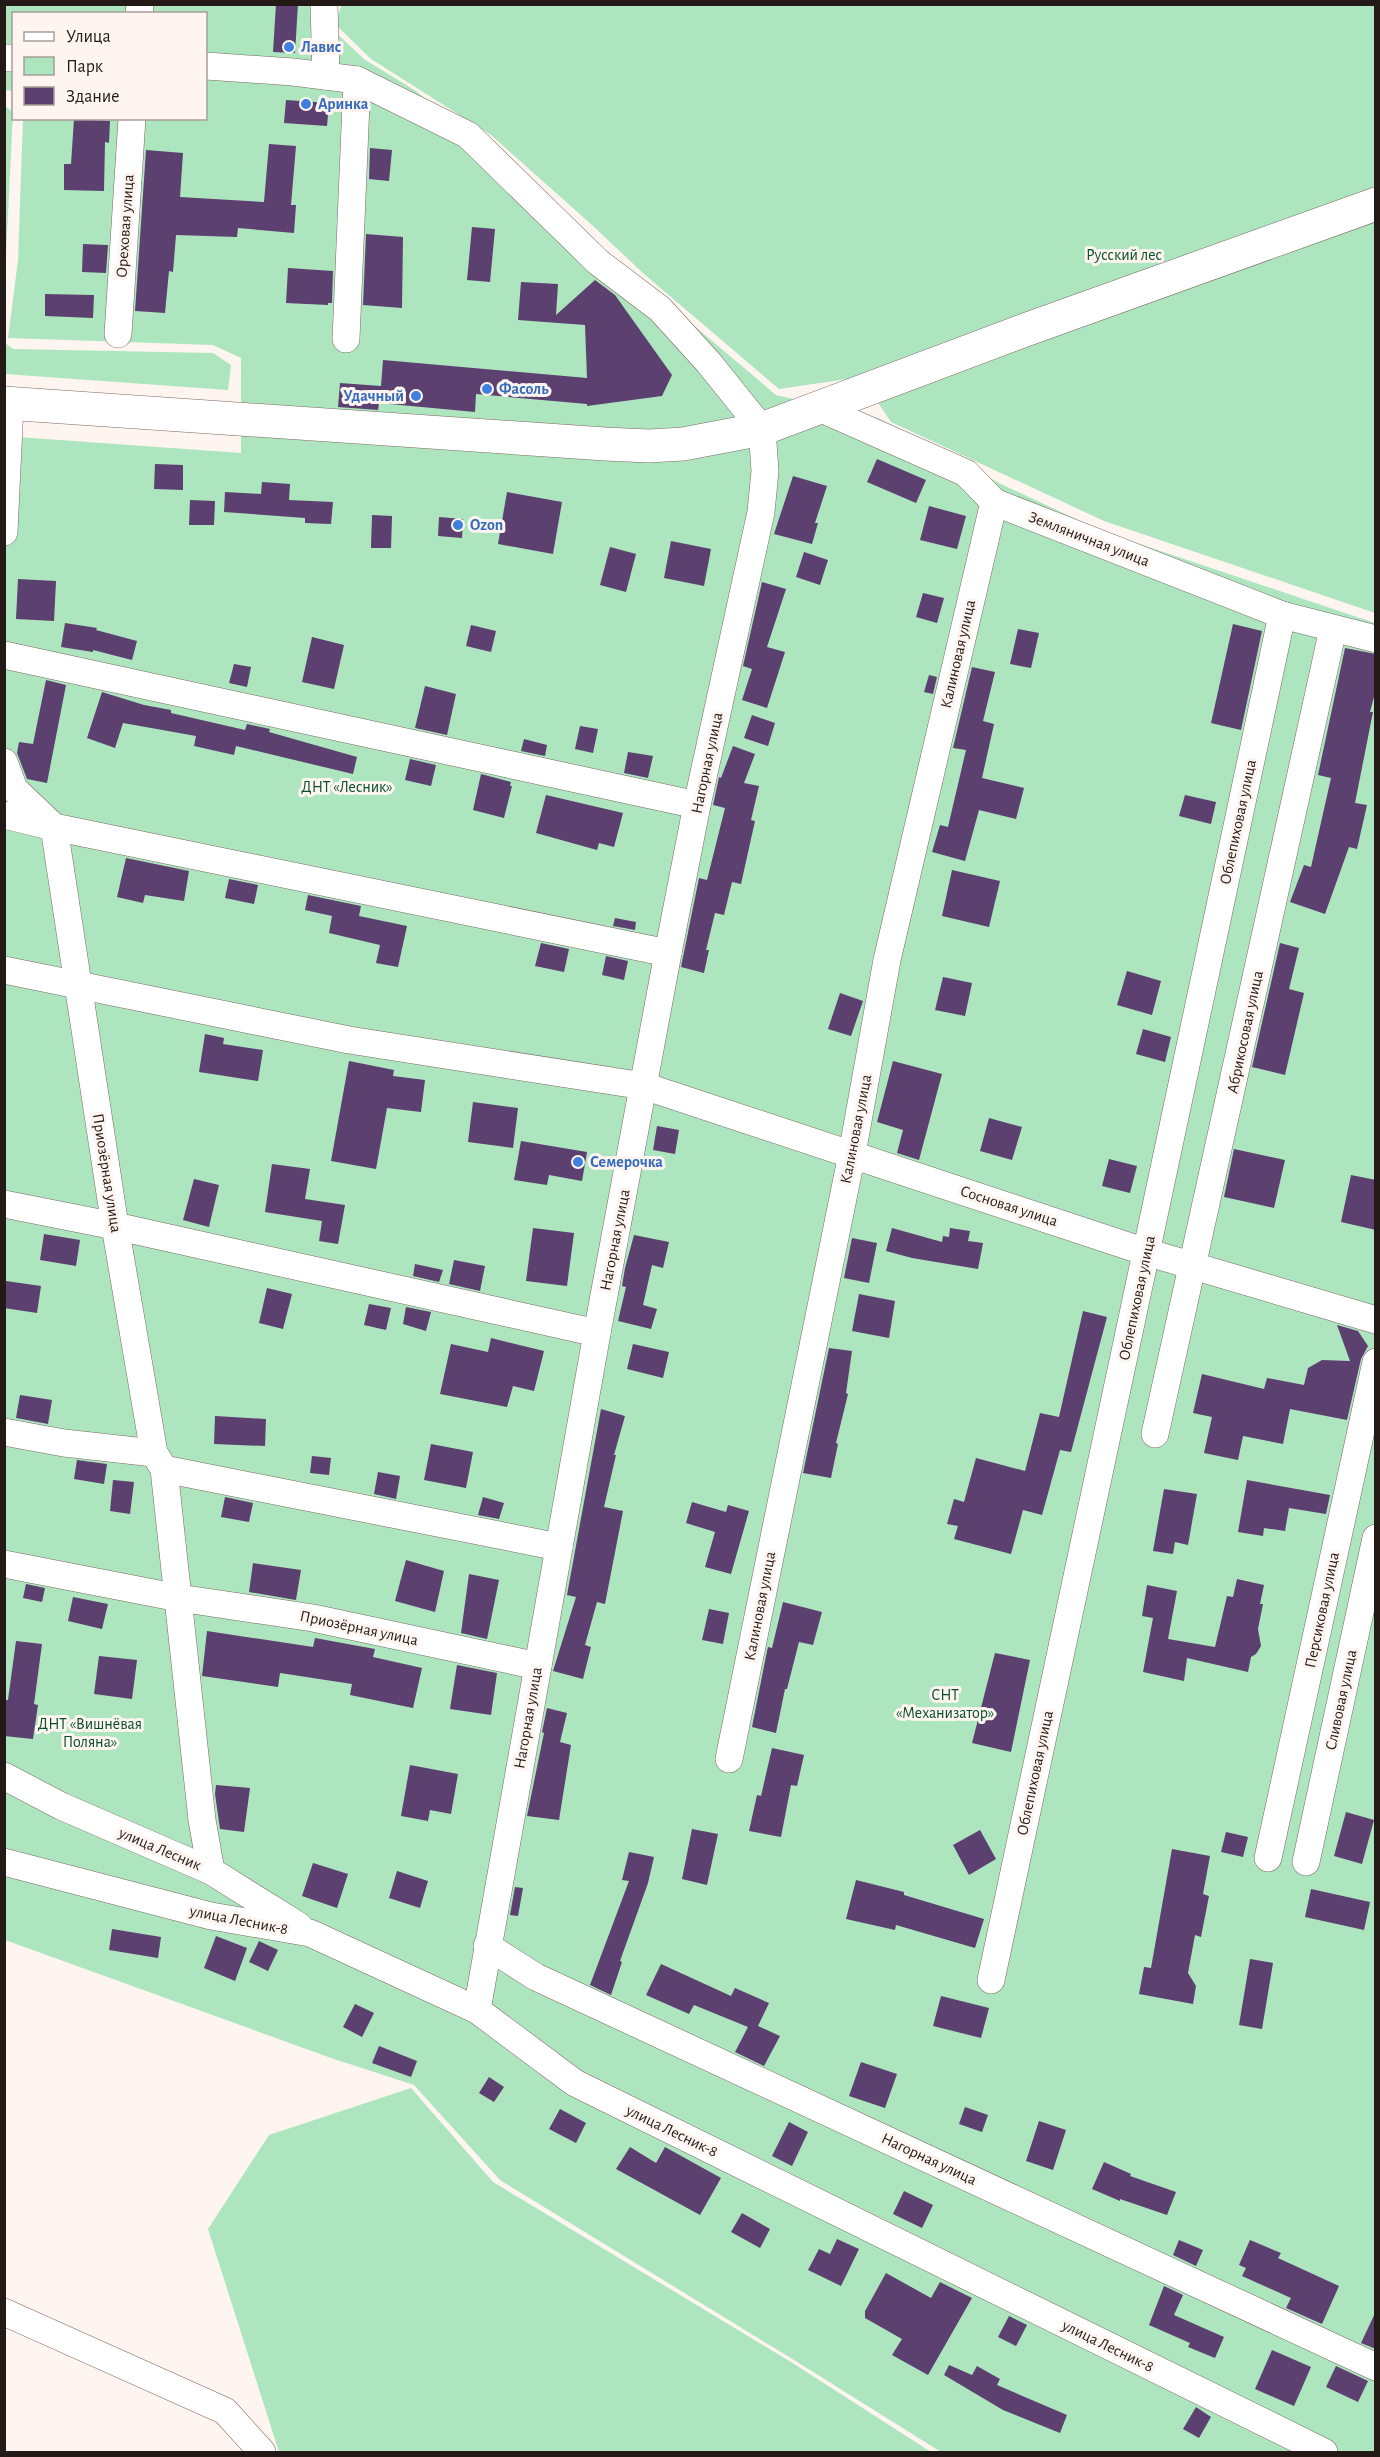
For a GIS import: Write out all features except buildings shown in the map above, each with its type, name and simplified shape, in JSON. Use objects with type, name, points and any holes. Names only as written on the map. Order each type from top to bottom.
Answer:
[{"type":"main road","points":[[8,404],[649,446],[683,444],[762,429],[1376,204]]},
{"type":"street","points":[[324,4],[326,76]]},
{"type":"street","points":[[207,66],[357,80],[468,135],[598,262],[660,309],[709,363],[762,429]]},
{"type":"street","points":[[346,339],[357,80]]},
{"type":"street","name":"Ореховая улица","points":[[118,334],[132,120]]},
{"type":"street","points":[[4,532],[8,404]]},
{"type":"street","name":"Земляничная улица","points":[[819,408],[966,473],[994,502],[1282,615],[1376,639]]},
{"type":"street","name":"Нагорная улица","points":[[477,2010],[597,1333],[668,953],[697,805],[761,512],[765,471],[762,429]]},
{"type":"street","name":"Калиновая улица","points":[[729,1759],[852,1154],[887,960],[994,502]]},
{"type":"street","name":"Облепиховая улица","points":[[991,1980],[1282,615]]},
{"type":"street","name":"Абрикосовая улица","points":[[1155,1434],[1333,629]]},
{"type":"street","points":[[4,655],[697,805]]},
{"type":"street","points":[[4,762],[14,789],[54,827]]},
{"type":"street","points":[[4,815],[668,953]]},
{"type":"street","name":"Приозёрная улица","points":[[54,827],[115,1226],[159,1461],[178,1598],[202,1820],[211,1871]]},
{"type":"street","name":"Сосновая улица","points":[[4,970],[77,987],[349,1040],[644,1086],[1146,1251],[1376,1320]]},
{"type":"street","points":[[4,1204],[115,1226],[597,1333]]},
{"type":"street","name":"Персиковая улица","points":[[1268,1858],[1376,1362]]},
{"type":"street","points":[[4,1432],[159,1461],[559,1547]]},
{"type":"street","name":"Сливовая улица","points":[[1306,1862],[1376,1538]]},
{"type":"street","name":"Приозёрная улица","points":[[4,1564],[178,1598],[314,1618],[538,1666]]},
{"type":"street","name":"улица Лесник","points":[[4,1776],[61,1806],[211,1871],[310,1933]]},
{"type":"street","name":"улица Лесник-8","points":[[4,1862],[211,1916],[310,1933],[477,2010],[575,2083],[1324,2452]]},
{"type":"street","name":"Нагорная улица","points":[[487,1946],[536,1977],[1376,2367]]},
{"type":"street","points":[[4,2312],[225,2411],[262,2452]]},
{"type":"green space","name":"Русский лес","points":[[342,4],[1375,5],[1375,613],[1104,521],[891,422],[861,377],[779,389],[644,274],[491,135],[371,59],[335,24]]},
{"type":"green space","points":[[5,5],[338,5],[329,26],[364,59],[416,91],[776,395],[878,418],[1001,484],[1104,532],[1375,623],[1375,2452],[941,2452],[500,2180],[414,2085],[331,2058],[5,1940],[4,436],[241,453],[241,358],[213,345],[8,338],[18,260],[23,120],[207,120],[207,12],[12,12],[12,91],[5,90]]},
{"type":"green space","points":[[5,106],[12,111],[13,120],[5,276]]},
{"type":"green space","points":[[5,343],[13,349],[213,353],[231,365],[228,390],[5,374]]},
{"type":"green space","points":[[411,2088],[493,2182],[791,2362],[931,2452],[279,2452],[208,2229],[269,2135]]},
{"type":"place","name":"Лавис","points":[[289,47]]},
{"type":"place","name":"Аринка","points":[[306,104]]},
{"type":"place","name":"Фасоль","points":[[487,389]]},
{"type":"place","name":"Удачный","points":[[416,396]]},
{"type":"place","name":"Ozon","points":[[458,525]]},
{"type":"place","name":"Семерочка","points":[[578,1162]]},
{"type":"park label","name":"ДНТ «Лесник»","points":[[347,787]]},
{"type":"park label","name":"СНТ «Механизатор»","points":[[945,1704]]},
{"type":"park label","name":"ДНТ «Вишнёвая Поляна»","points":[[90,1733]]}]
